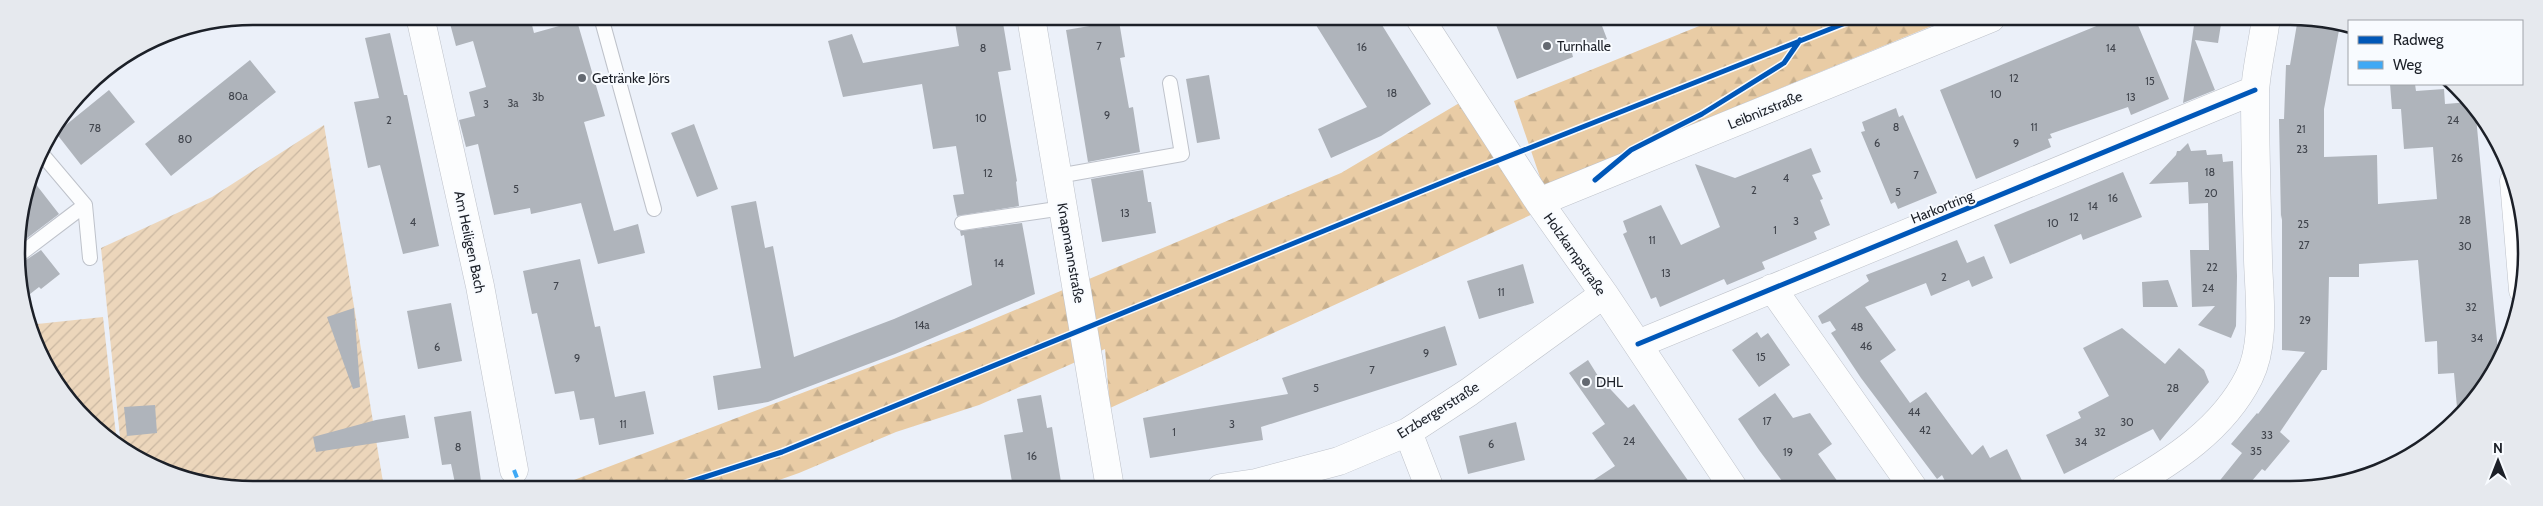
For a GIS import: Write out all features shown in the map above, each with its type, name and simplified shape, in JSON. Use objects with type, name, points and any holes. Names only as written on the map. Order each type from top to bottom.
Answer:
[{"type":"street","name":"Am Heiligen Bach","points":[[422,25],[480,286],[514,470]]},
{"type":"street","name":"Knapmannstraße","points":[[1032,25],[1109,481]]},
{"type":"street","name":"Holzkampstraße","points":[[1424,25],[1538,202],[1604,294],[1729,481]]},
{"type":"street","name":"Leibnizstraße","points":[[1538,202],[1974,25]]},
{"type":"street","points":[[2137,481],[2180,455],[2212,427],[2240,392],[2249,376],[2255,359],[2259,321],[2255,90],[2265,25]]},
{"type":"street","name":"Harkortring","points":[[1638,344],[2255,90]]},
{"type":"street","points":[[1772,288],[1908,481]]},
{"type":"street","name":"Erzbergerstraße","points":[[1264,481],[1339,461],[1408,432],[1469,392],[1604,294]]},
{"type":"street","points":[[1408,432],[1427,481]]},
{"type":"lane","points":[[603,25],[654,209]]},
{"type":"lane","points":[[1058,176],[1182,154],[1170,83]]},
{"type":"lane","points":[[45,159],[85,205],[90,258]]},
{"type":"lane","points":[[25,250],[85,205]]},
{"type":"lane","points":[[962,223],[1063,208]]},
{"type":"green space","points":[[1702,25],[1934,25],[1543,186],[1514,101]]},
{"type":"green space","points":[[1461,102],[1535,213],[1110,408],[1105,349],[979,405],[896,432],[776,481],[571,481],[970,329],[1341,173]]},
{"type":"shaded area","points":[[324,125],[383,481],[238,481],[209,477],[166,464],[120,439],[101,248],[212,197]]},
{"type":"shaded area","points":[[103,317],[116,436],[92,414],[63,380],[42,340],[36,324]]},
{"type":"building","points":[[450,25],[532,25],[534,33],[563,25],[578,25],[605,116],[584,122],[614,231],[638,224],[645,253],[598,264],[581,203],[531,214],[530,208],[494,215],[478,144],[466,147],[459,120],[475,116],[469,92],[486,87],[473,41],[456,46]]},
{"type":"building","points":[[955,25],[1003,25],[1011,70],[998,72],[1017,181],[1019,206],[957,216],[953,195],[964,194],[956,146],[933,149],[922,84],[843,97],[828,41],[852,34],[863,63],[959,46]]},
{"type":"building","points":[[1095,25],[1120,25],[1125,57],[1120,58],[1129,108],[1133,107],[1140,152],[1088,162],[1066,30]]},
{"type":"building","points":[[1316,25],[1382,25],[1431,104],[1381,136],[1331,158],[1318,129],[1367,107]]},
{"type":"building","name":"Turnhalle","points":[[1496,25],[1602,25],[1607,39],[1572,53],[1573,57],[1517,79]]},
{"type":"building","points":[[2099,25],[2138,25],[2169,99],[2131,115],[2128,107],[2050,134],[2052,138],[2048,139],[2051,147],[1976,179],[1940,90]]},
{"type":"building","points":[[2194,25],[2221,25],[2218,43],[2195,40],[2215,90],[2183,103]]},
{"type":"building","points":[[2297,25],[2339,30],[2324,109],[2324,157],[2377,155],[2378,204],[2437,199],[2433,147],[2404,149],[2401,109],[2392,109],[2390,85],[2415,85],[2416,91],[2444,89],[2445,104],[2461,103],[2476,121],[2498,347],[2480,380],[2457,407],[2454,373],[2438,374],[2437,341],[2425,342],[2418,260],[2359,264],[2359,277],[2329,277],[2327,370],[2322,370],[2280,432],[2290,441],[2265,471],[2262,469],[2252,481],[2219,481],[2242,453],[2231,444],[2258,414],[2305,352],[2282,350],[2282,215],[2281,220],[2279,119],[2284,119],[2286,65],[2290,65]]},
{"type":"building","points":[[390,33],[404,95],[407,95],[439,246],[403,254],[380,165],[368,168],[354,102],[379,98],[365,38]]},
{"type":"building","points":[[250,60],[276,92],[171,176],[145,144]]},
{"type":"building","points":[[1209,75],[1220,139],[1197,143],[1186,79]]},
{"type":"building","points":[[109,90],[135,122],[81,165],[58,135],[62,128]]},
{"type":"building","points":[[1896,108],[1899,117],[1903,115],[1937,193],[1898,209],[1895,202],[1891,204],[1861,132],[1865,131],[1862,122]]},
{"type":"building","points":[[694,124],[718,189],[697,197],[671,133]]},
{"type":"building","points":[[2188,143],[2191,151],[2206,150],[2207,155],[2222,154],[2223,162],[2233,161],[2237,276],[2236,326],[2231,338],[2198,325],[2215,306],[2192,307],[2190,250],[2209,250],[2208,203],[2189,204],[2188,182],[2149,184],[2176,155],[2177,151],[2180,151]]},
{"type":"building","points":[[1811,148],[1821,172],[1812,175],[1823,199],[1820,200],[1830,225],[1814,232],[1817,239],[1762,262],[1765,269],[1727,285],[1724,279],[1660,307],[1656,297],[1651,299],[1623,234],[1627,232],[1623,221],[1661,205],[1681,245],[1720,227],[1695,164],[1735,178]]},
{"type":"building","points":[[1143,170],[1148,202],[1151,202],[1156,233],[1102,242],[1091,179]]},
{"type":"building","points":[[2123,172],[2142,217],[2083,240],[2081,234],[2010,264],[1994,225]]},
{"type":"building","points":[[36,184],[59,214],[25,240],[29,209]]},
{"type":"building","points":[[756,201],[765,248],[773,246],[794,357],[894,319],[972,285],[964,235],[961,236],[960,231],[1022,223],[1035,294],[895,354],[768,402],[718,410],[713,376],[761,368],[731,206]]},
{"type":"building","points":[[1957,240],[1967,263],[1984,256],[1993,278],[1972,287],[1969,280],[1931,296],[1926,283],[1865,307],[1896,350],[1880,361],[1910,403],[1926,392],[1972,455],[1983,445],[1990,458],[2007,449],[2022,481],[1945,481],[1942,475],[1937,479],[1861,378],[1831,333],[1836,330],[1830,321],[1822,324],[1818,316],[1869,281],[1866,275]]},
{"type":"building","points":[[41,250],[60,274],[41,289],[39,287],[29,295],[25,261]]},
{"type":"building","points":[[580,259],[595,327],[600,326],[615,397],[645,391],[654,434],[599,445],[594,418],[580,420],[574,391],[555,394],[537,313],[532,314],[523,271]]},
{"type":"building","points":[[1523,264],[1534,303],[1479,319],[1467,281]]},
{"type":"building","points":[[2168,280],[2178,307],[2143,307],[2142,282]]},
{"type":"building","points":[[451,303],[462,361],[418,369],[407,311]]},
{"type":"building","points":[[354,308],[360,387],[353,389],[327,317]]},
{"type":"building","points":[[1445,326],[1457,365],[1261,427],[1263,440],[1150,458],[1143,418],[1288,394],[1282,378]]},
{"type":"building","points":[[2122,328],[2165,364],[2179,348],[2204,370],[2209,382],[2160,441],[2153,429],[2064,474],[2046,435],[2081,418],[2078,412],[2109,396],[2083,348]]},
{"type":"building","points":[[1757,332],[1761,338],[1768,333],[1790,365],[1759,387],[1732,350]]},
{"type":"building","points":[[1588,360],[1598,376],[1628,408],[1634,404],[1688,481],[1592,481],[1615,466],[1592,433],[1605,424],[1569,373]]},
{"type":"building","points":[[1775,393],[1793,418],[1810,413],[1832,444],[1818,454],[1837,481],[1782,481],[1738,419]]},
{"type":"building","points":[[1041,395],[1047,428],[1052,427],[1061,481],[1012,481],[1004,435],[1023,432],[1017,399]]},
{"type":"building","points":[[155,405],[157,433],[127,436],[124,407]]},
{"type":"building","points":[[471,411],[481,481],[455,481],[451,464],[442,465],[434,417]]},
{"type":"building","points":[[405,415],[409,438],[316,452],[313,437],[376,420]]},
{"type":"building","points":[[1516,422],[1525,460],[1468,474],[1459,436]]},
{"type":"marked path","points":[[514,470],[518,481]]},
{"type":"cycle path","points":[[693,481],[782,452],[1461,175],[1840,25]]},
{"type":"cycle path","points":[[1595,180],[1631,150],[1702,114],[1784,63],[1800,40]]},
{"type":"cycle path","points":[[1638,344],[2255,90]]},
{"type":"place","name":"Turnhalle","points":[[1547,46]]},
{"type":"place","name":"Getränke Jörs","points":[[582,78]]},
{"type":"place","name":"DHL","points":[[1586,382]]}]
